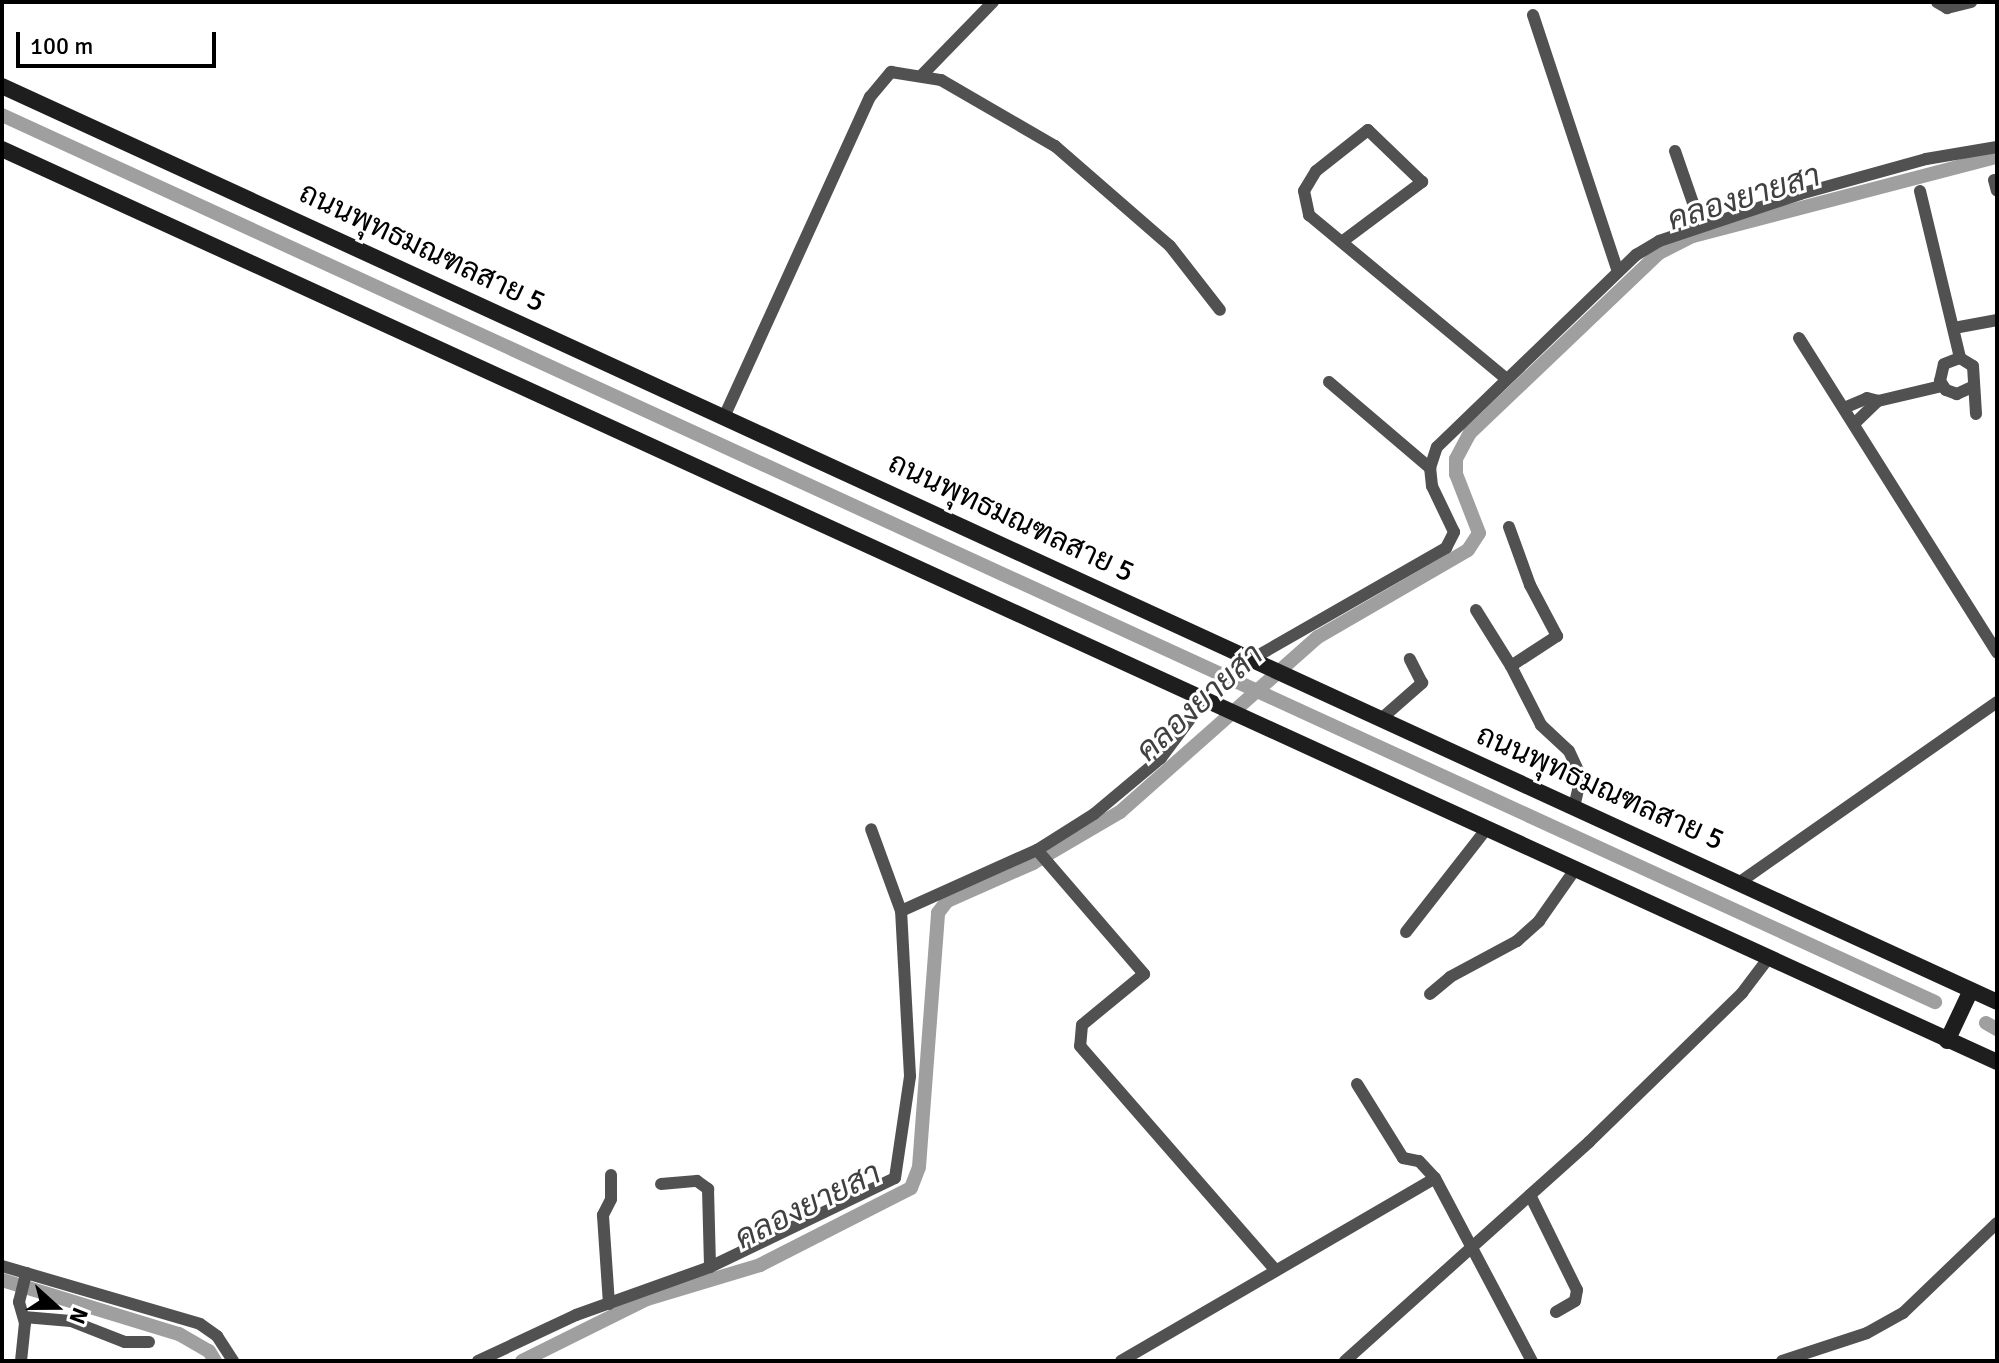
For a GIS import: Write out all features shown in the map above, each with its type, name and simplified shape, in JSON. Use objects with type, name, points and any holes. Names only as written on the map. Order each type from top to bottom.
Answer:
[{"type":"main road","name":"ถนนพุทธมณฑลสาย 5","points":[[2,86],[1997,1002]]},
{"type":"main road","points":[[2,149],[1485,831],[1997,1062]]},
{"type":"main road","points":[[1947,1041],[1971,990]]},
{"type":"street","points":[[922,75],[993,2]]},
{"type":"street","points":[[1937,2],[1947,8],[1971,2]]},
{"type":"street","points":[[1533,15],[1617,269]]},
{"type":"street","points":[[724,417],[870,97],[891,72],[941,80],[1055,146],[1170,246],[1195,284],[1220,310]]},
{"type":"street","points":[[1343,241],[1422,182],[1368,130],[1316,171],[1304,191],[1309,215],[1505,378]]},
{"type":"street","points":[[1430,468],[1449,431],[1617,269],[1659,241],[1913,163],[1997,147]]},
{"type":"street","points":[[1675,151],[1701,226]]},
{"type":"street","points":[[1920,191],[1960,358],[1975,371],[1972,387],[1976,414]]},
{"type":"street","points":[[1954,328],[1997,320]]},
{"type":"street","points":[[1799,338],[1997,653]]},
{"type":"street","points":[[1942,386],[1941,369],[1960,358]]},
{"type":"street","points":[[1255,661],[1446,548],[1454,532],[1430,468],[1329,382]]},
{"type":"street","points":[[1844,408],[1867,398],[1878,401],[1942,386],[1957,394],[1972,387]]},
{"type":"street","points":[[1855,423],[1878,401]]},
{"type":"street","points":[[1509,527],[1530,585],[1557,636],[1511,666]]},
{"type":"street","points":[[1476,610],[1511,666],[1541,725],[1569,751],[1581,777],[1574,808]]},
{"type":"street","points":[[1381,719],[1422,683],[1410,659]]},
{"type":"street","points":[[901,911],[1038,851],[1136,781],[1176,741],[1207,701]]},
{"type":"street","points":[[1740,882],[1997,702]]},
{"type":"street","points":[[478,1361],[609,1304],[710,1267],[895,1178],[910,1076],[901,911],[871,829]]},
{"type":"street","points":[[1406,932],[1485,831]]},
{"type":"street","points":[[1038,851],[1049,868],[1144,974],[1082,1025],[1080,1046],[1276,1271]]},
{"type":"street","points":[[1430,994],[1450,977],[1517,941],[1539,921],[1574,871]]},
{"type":"street","points":[[1345,1361],[1530,1195],[1742,993],[1767,960]]},
{"type":"street","points":[[1357,1084],[1403,1158],[1428,1167],[1435,1178],[1474,1244],[1532,1361]]},
{"type":"street","points":[[609,1304],[603,1215],[611,1199],[611,1175]]},
{"type":"street","points":[[1121,1361],[1435,1178]]},
{"type":"street","points":[[661,1184],[697,1181],[708,1189],[710,1267]]},
{"type":"street","points":[[1530,1195],[1577,1290],[1575,1301],[1556,1312]]},
{"type":"street","points":[[1782,1361],[1867,1333],[1903,1313],[1997,1223]]},
{"type":"street","points":[[2,1266],[24,1278],[200,1324],[217,1336],[233,1361]]},
{"type":"street","points":[[21,1361],[24,1317],[19,1302],[24,1278]]},
{"type":"street","points":[[24,1317],[71,1321],[125,1342],[149,1342]]},
{"type":"waterway","points":[[2,115],[1935,1002]]},
{"type":"waterway","name":"คลองยายสา","points":[[522,1361],[647,1299],[760,1265],[911,1188],[919,1167],[938,913],[947,901],[1033,863],[1120,812],[1318,637],[1468,550],[1479,533],[1456,474],[1456,459],[1470,433],[1659,253],[1693,236],[1997,157]]},
{"type":"waterway","points":[[1986,1023],[1997,1029]]},
{"type":"waterway","name":"คลองยายสา","points":[[2,1280],[179,1334],[209,1351],[215,1361]]}]
